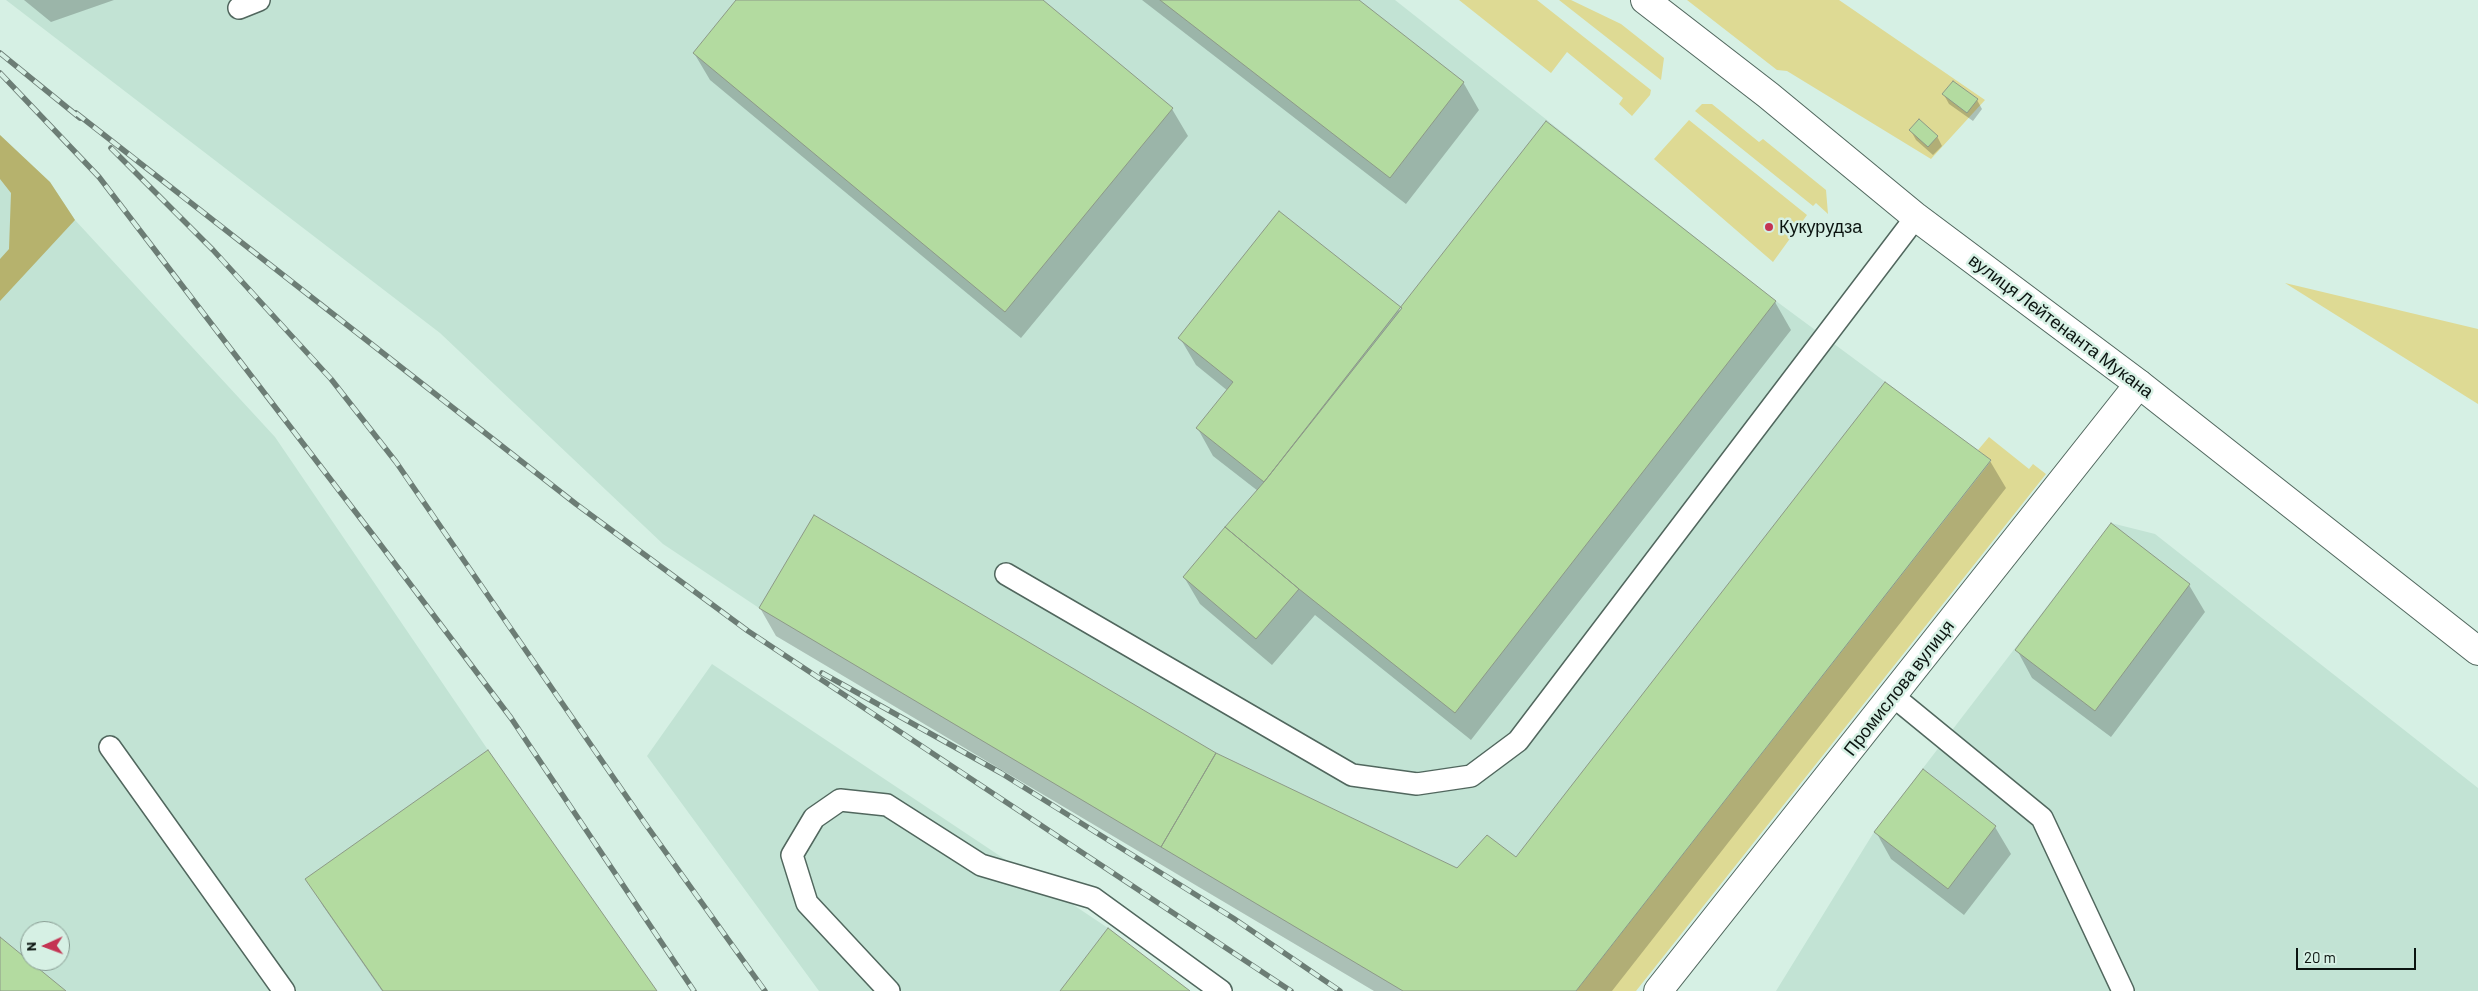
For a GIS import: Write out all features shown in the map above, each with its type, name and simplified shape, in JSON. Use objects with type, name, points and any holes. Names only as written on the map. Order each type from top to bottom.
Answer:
[{"type":"main road","name":"вулиця Лейтенанта Мукана","points":[[1645,0],[1768,95],[1916,217],[2139,384],[2478,651]]},
{"type":"main road","name":"Промислова вулиця","points":[[1658,991],[2139,384]]},
{"type":"lane","points":[[239,8],[259,0]]},
{"type":"lane","points":[[1006,574],[1352,775],[1418,784],[1471,776],[1518,741],[1916,217]]},
{"type":"lane","points":[[1893,696],[2042,818],[2123,991]]},
{"type":"lane","points":[[110,747],[284,991]]},
{"type":"lane","points":[[889,991],[807,903],[792,855],[814,818],[840,800],[887,806],[981,865],[1092,898],[1220,991]]},
{"type":"shaded area","points":[[6,0],[1395,0],[1776,301],[1991,460],[1576,991],[1403,991],[759,608],[663,544],[440,333]]},
{"type":"shaded area","points":[[1459,0],[1537,0],[1651,90],[1650,95],[1632,116],[1619,104],[1623,98],[1567,52],[1551,73]]},
{"type":"shaded area","points":[[1559,0],[1571,0],[1621,24],[1664,58],[1661,80]]},
{"type":"shaded area","points":[[1687,0],[1839,0],[1985,100],[1931,159],[1787,71],[1777,70]]},
{"type":"shaded area","points":[[1702,104],[1712,104],[1759,142],[1763,139],[1826,190],[1828,214],[1816,203],[1813,206],[1695,111]]},
{"type":"shaded area","points":[[1689,120],[1807,215],[1773,262],[1654,159]]},
{"type":"shaded area","points":[[0,135],[50,182],[75,220],[275,437],[488,750],[657,991],[0,991]]},
{"type":"shaded area","points":[[0,135],[50,182],[75,220],[0,301],[0,259],[9,249],[11,193],[0,179]]},
{"type":"shaded area","points":[[2285,283],[2478,329],[2478,404]]},
{"type":"shaded area","points":[[1989,437],[2029,469],[2033,464],[2046,474],[1636,991],[1576,991],[1991,461],[1978,450]]},
{"type":"shaded area","points":[[2111,523],[2155,534],[2478,788],[2478,991],[1776,991],[1874,832]]},
{"type":"shaded area","points":[[712,664],[1108,928],[1190,991],[819,991],[647,756]]},
{"type":"building","points":[[736,0],[1043,0],[1173,108],[1005,312],[693,53]]},
{"type":"building","points":[[1160,0],[1359,0],[1464,82],[1390,178]]},
{"type":"building","points":[[1953,81],[1978,99],[1967,113],[1942,94]]},
{"type":"building","points":[[1919,119],[1938,136],[1928,147],[1909,130]]},
{"type":"building","points":[[1546,121],[1776,301],[1455,713],[1299,589],[1225,527],[1264,482]]},
{"type":"building","points":[[1279,211],[1402,308],[1264,482],[1196,428],[1233,382],[1178,338]]},
{"type":"building","points":[[1885,382],[1991,460],[1576,991],[1403,991],[1161,847],[1216,753],[1457,868],[1487,835],[1516,857]]},
{"type":"building","points":[[814,515],[1216,753],[1161,847],[759,608]]},
{"type":"building","points":[[2111,523],[2190,584],[2095,711],[2015,650]]},
{"type":"building","points":[[1225,527],[1299,589],[1256,639],[1183,577]]},
{"type":"building","points":[[488,750],[657,991],[383,991],[305,879]]},
{"type":"building","points":[[1923,769],[1996,826],[1948,889],[1874,832]]},
{"type":"building","points":[[1108,928],[1190,991],[1060,991]]},
{"type":"building","points":[[0,937],[20,953],[20,971],[42,971],[66,991],[0,991]]},
{"type":"railway","points":[[0,53],[80,118]]},
{"type":"railway","points":[[0,73],[99,177],[380,544],[511,718],[694,991]]},
{"type":"railway","points":[[76,113],[576,504],[748,631],[1291,991]]},
{"type":"railway","points":[[111,148],[213,250],[331,379],[396,462],[644,822],[765,991]]},
{"type":"railway","points":[[822,673],[1001,773],[1233,918],[1340,991]]},
{"type":"place","name":"Кукурудза","points":[[1769,227]]}]
